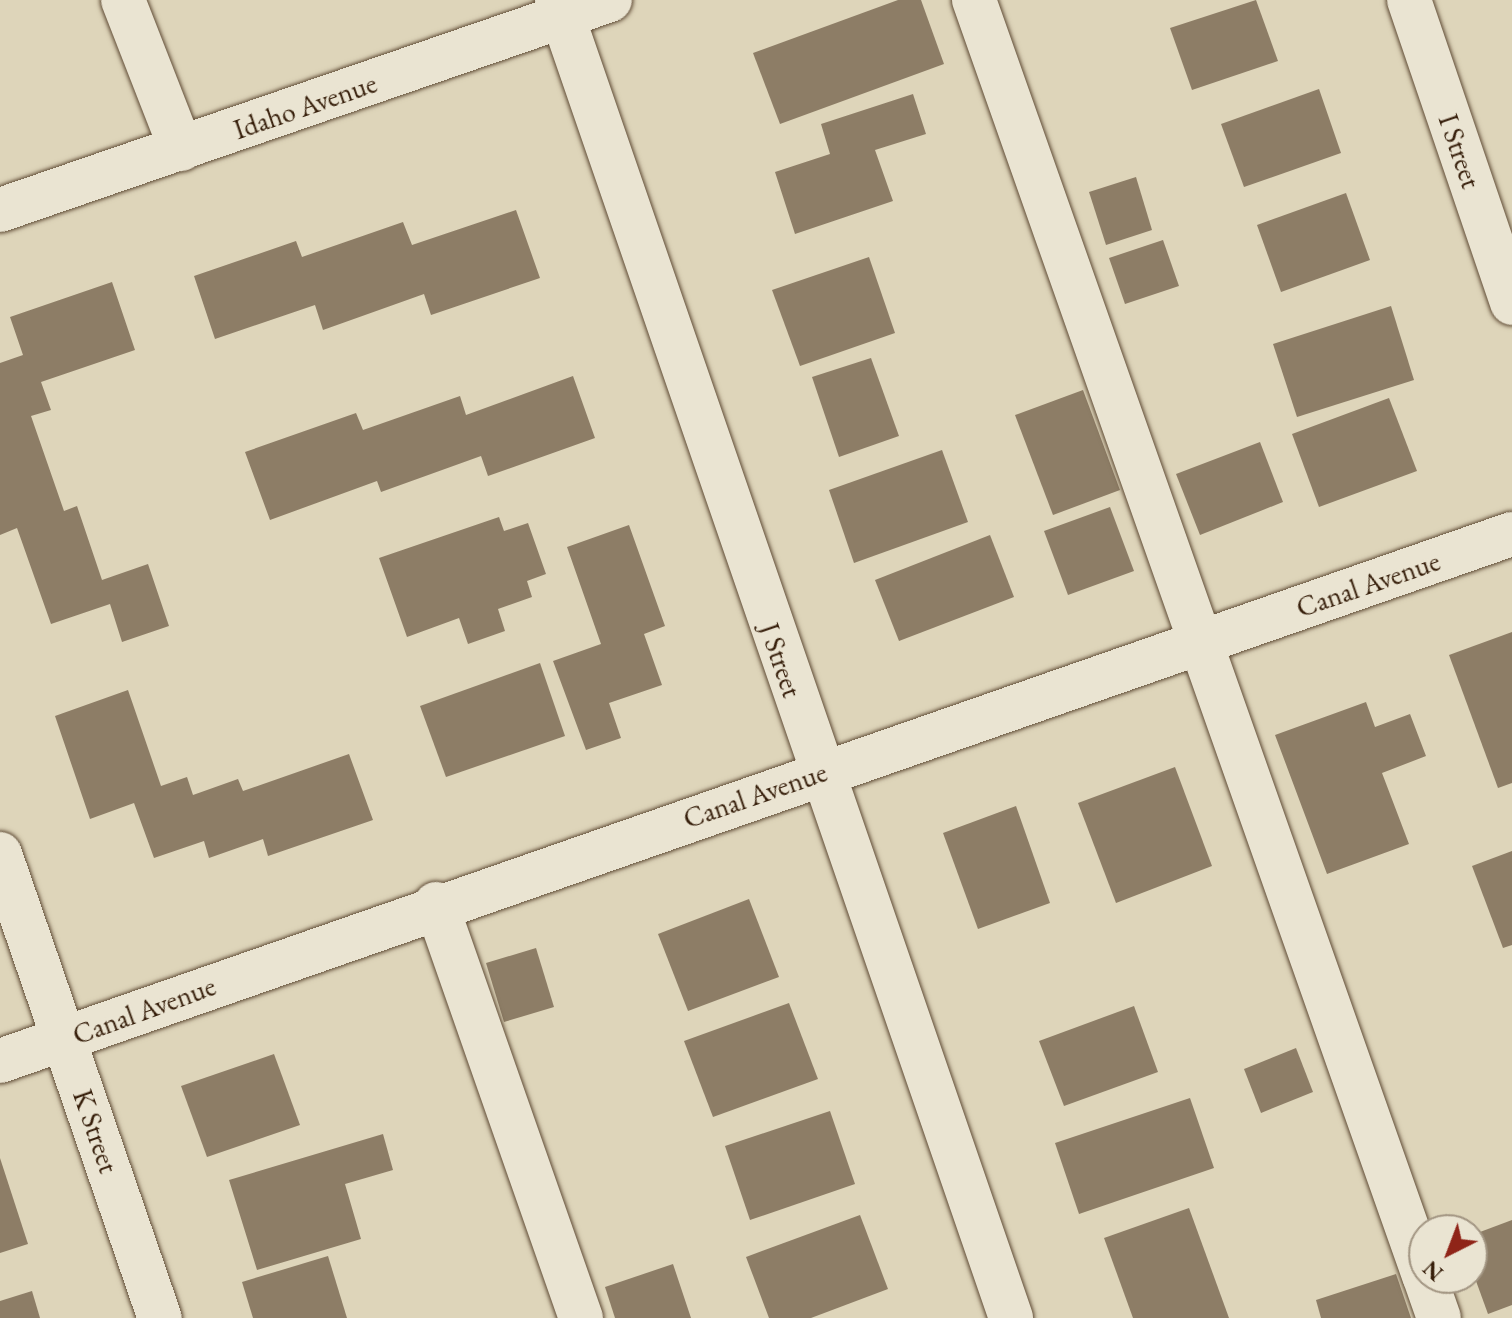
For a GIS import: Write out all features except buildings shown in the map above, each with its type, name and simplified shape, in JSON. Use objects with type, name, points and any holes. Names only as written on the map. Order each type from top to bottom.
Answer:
[{"type":"street","points":[[123,0],[181,149]]},
{"type":"street","name":"Idaho Avenue","points":[[0,210],[181,149],[560,8],[610,0]]},
{"type":"street","points":[[974,0],[1203,642],[1408,1231]]},
{"type":"street","name":"I Street","points":[[1409,0],[1512,303]]},
{"type":"street","name":"J Street","points":[[560,8],[820,772],[1011,1318]]},
{"type":"street","name":"Canal Avenue","points":[[0,1061],[436,904],[1512,534]]},
{"type":"street","name":"K Street","points":[[0,854],[160,1318]]},
{"type":"street","points":[[436,904],[581,1318]]},
{"type":"street","points":[[1430,1294],[1439,1318]]}]
